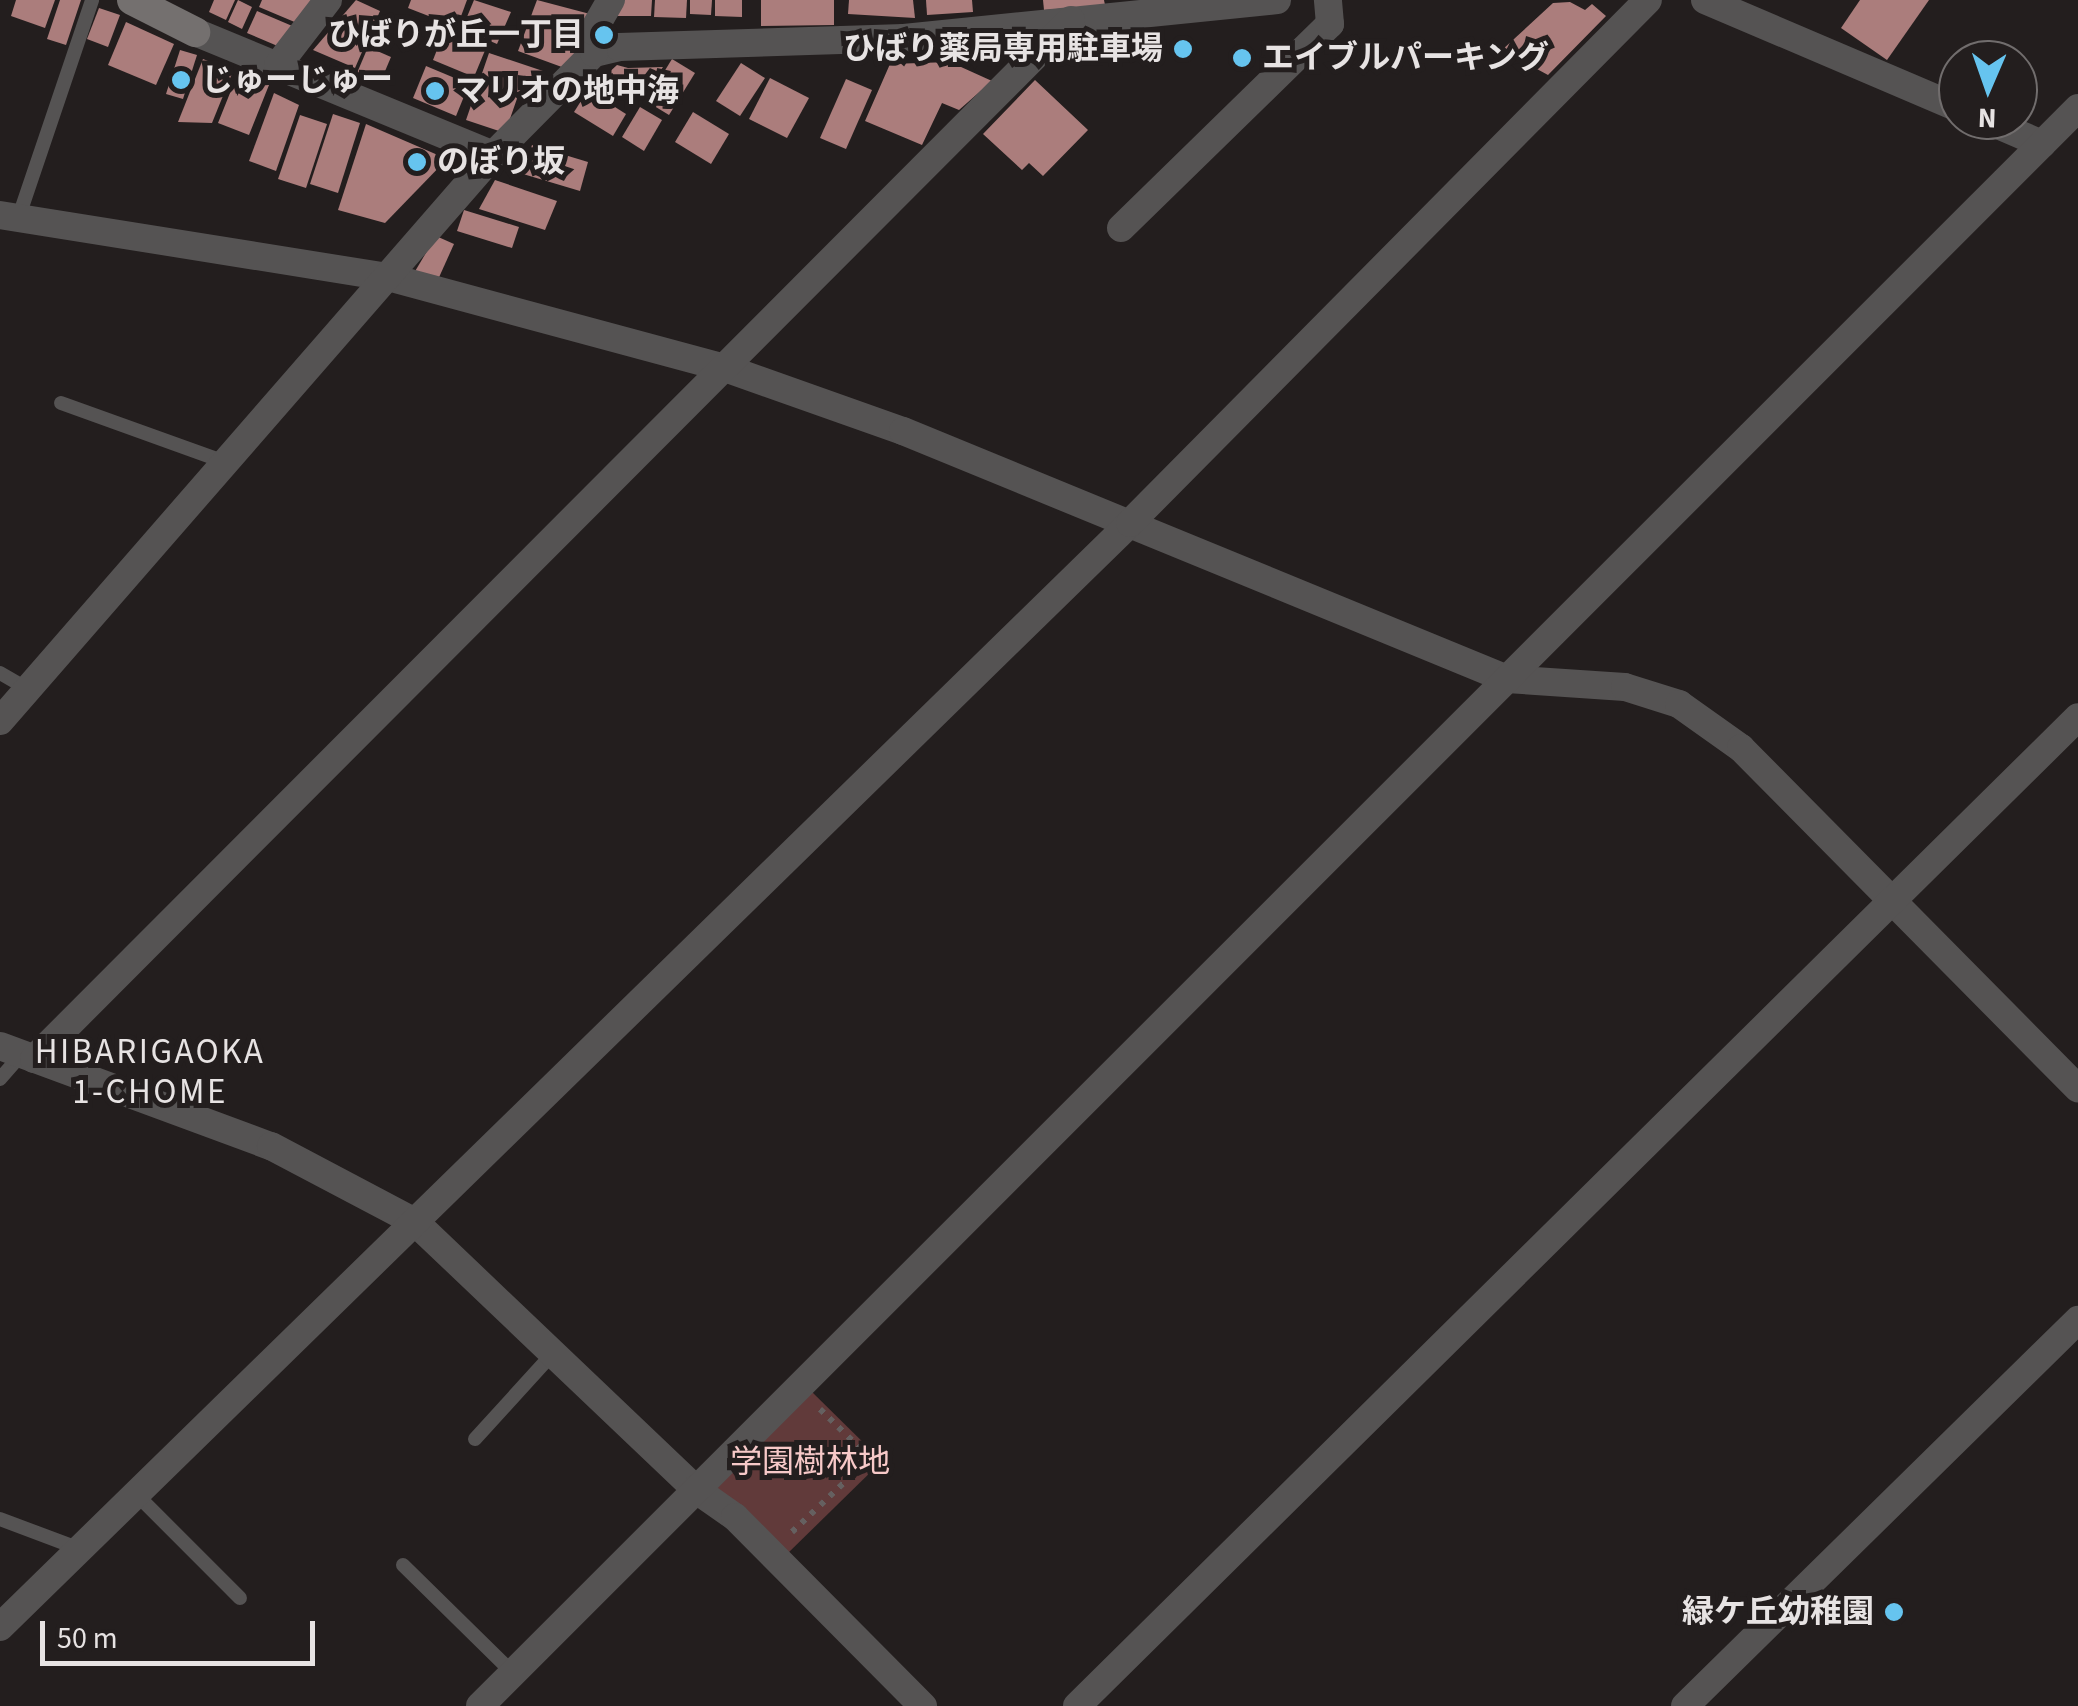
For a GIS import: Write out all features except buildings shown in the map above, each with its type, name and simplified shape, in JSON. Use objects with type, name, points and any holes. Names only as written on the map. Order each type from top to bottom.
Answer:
[{"type":"street","points":[[132,0],[195,32],[493,155]]},
{"type":"street","points":[[278,65],[328,0]]},
{"type":"street","points":[[594,54],[593,31],[610,0]]},
{"type":"street","points":[[0,721],[493,155],[594,54],[1032,12],[1070,20],[1277,0]]},
{"type":"street","points":[[1122,228],[1330,24],[1328,0]]},
{"type":"street","points":[[0,1627],[1130,523],[1648,0]]},
{"type":"street","points":[[1705,0],[1938,99]]},
{"type":"street","points":[[923,1706],[735,1517],[694,1489],[555,1351],[415,1222],[270,1146],[19,1053],[725,368],[1070,20]]},
{"type":"street","points":[[480,1706],[2078,108]]},
{"type":"street","points":[[2033,140],[2042,144]]},
{"type":"street","points":[[6,216],[388,276],[725,368],[1130,523],[1508,679],[1625,687],[1679,704],[1741,748],[2078,1089]]},
{"type":"street","points":[[1077,1706],[2078,717]]},
{"type":"street","points":[[1685,1706],[2078,1320]]},
{"type":"lane","points":[[6,216],[92,0]]},
{"type":"lane","points":[[60,404],[226,462]]},
{"type":"lane","points":[[0,673],[28,689]]},
{"type":"lane","points":[[0,1079],[19,1053]]},
{"type":"lane","points":[[475,1440],[555,1351]]},
{"type":"lane","points":[[136,1494],[240,1598]]},
{"type":"lane","points":[[0,1519],[80,1549]]},
{"type":"lane","points":[[403,1565],[513,1674]]},
{"type":"path","points":[[785,1538],[870,1458],[811,1400]]},
{"type":"green space","name":"学園樹林地","points":[[810,1390],[882,1461],[786,1555],[717,1488]]},
{"type":"place","name":"ひばりが丘一丁目","points":[[604,35]]},
{"type":"place","name":"ひばり薬局専用駐車場","points":[[1183,49]]},
{"type":"place","name":"エイブルパーキング","points":[[1242,58]]},
{"type":"place","name":"じゅーじゅー","points":[[181,80]]},
{"type":"place","name":"マリオの地中海","points":[[435,91]]},
{"type":"place","name":"のぼり坂","points":[[417,162]]},
{"type":"place","name":"緑ケ丘幼稚園","points":[[1894,1612]]},
{"type":"district","name":"HIBARIGAOKA 1-CHOME","points":[[150,1072]]}]
